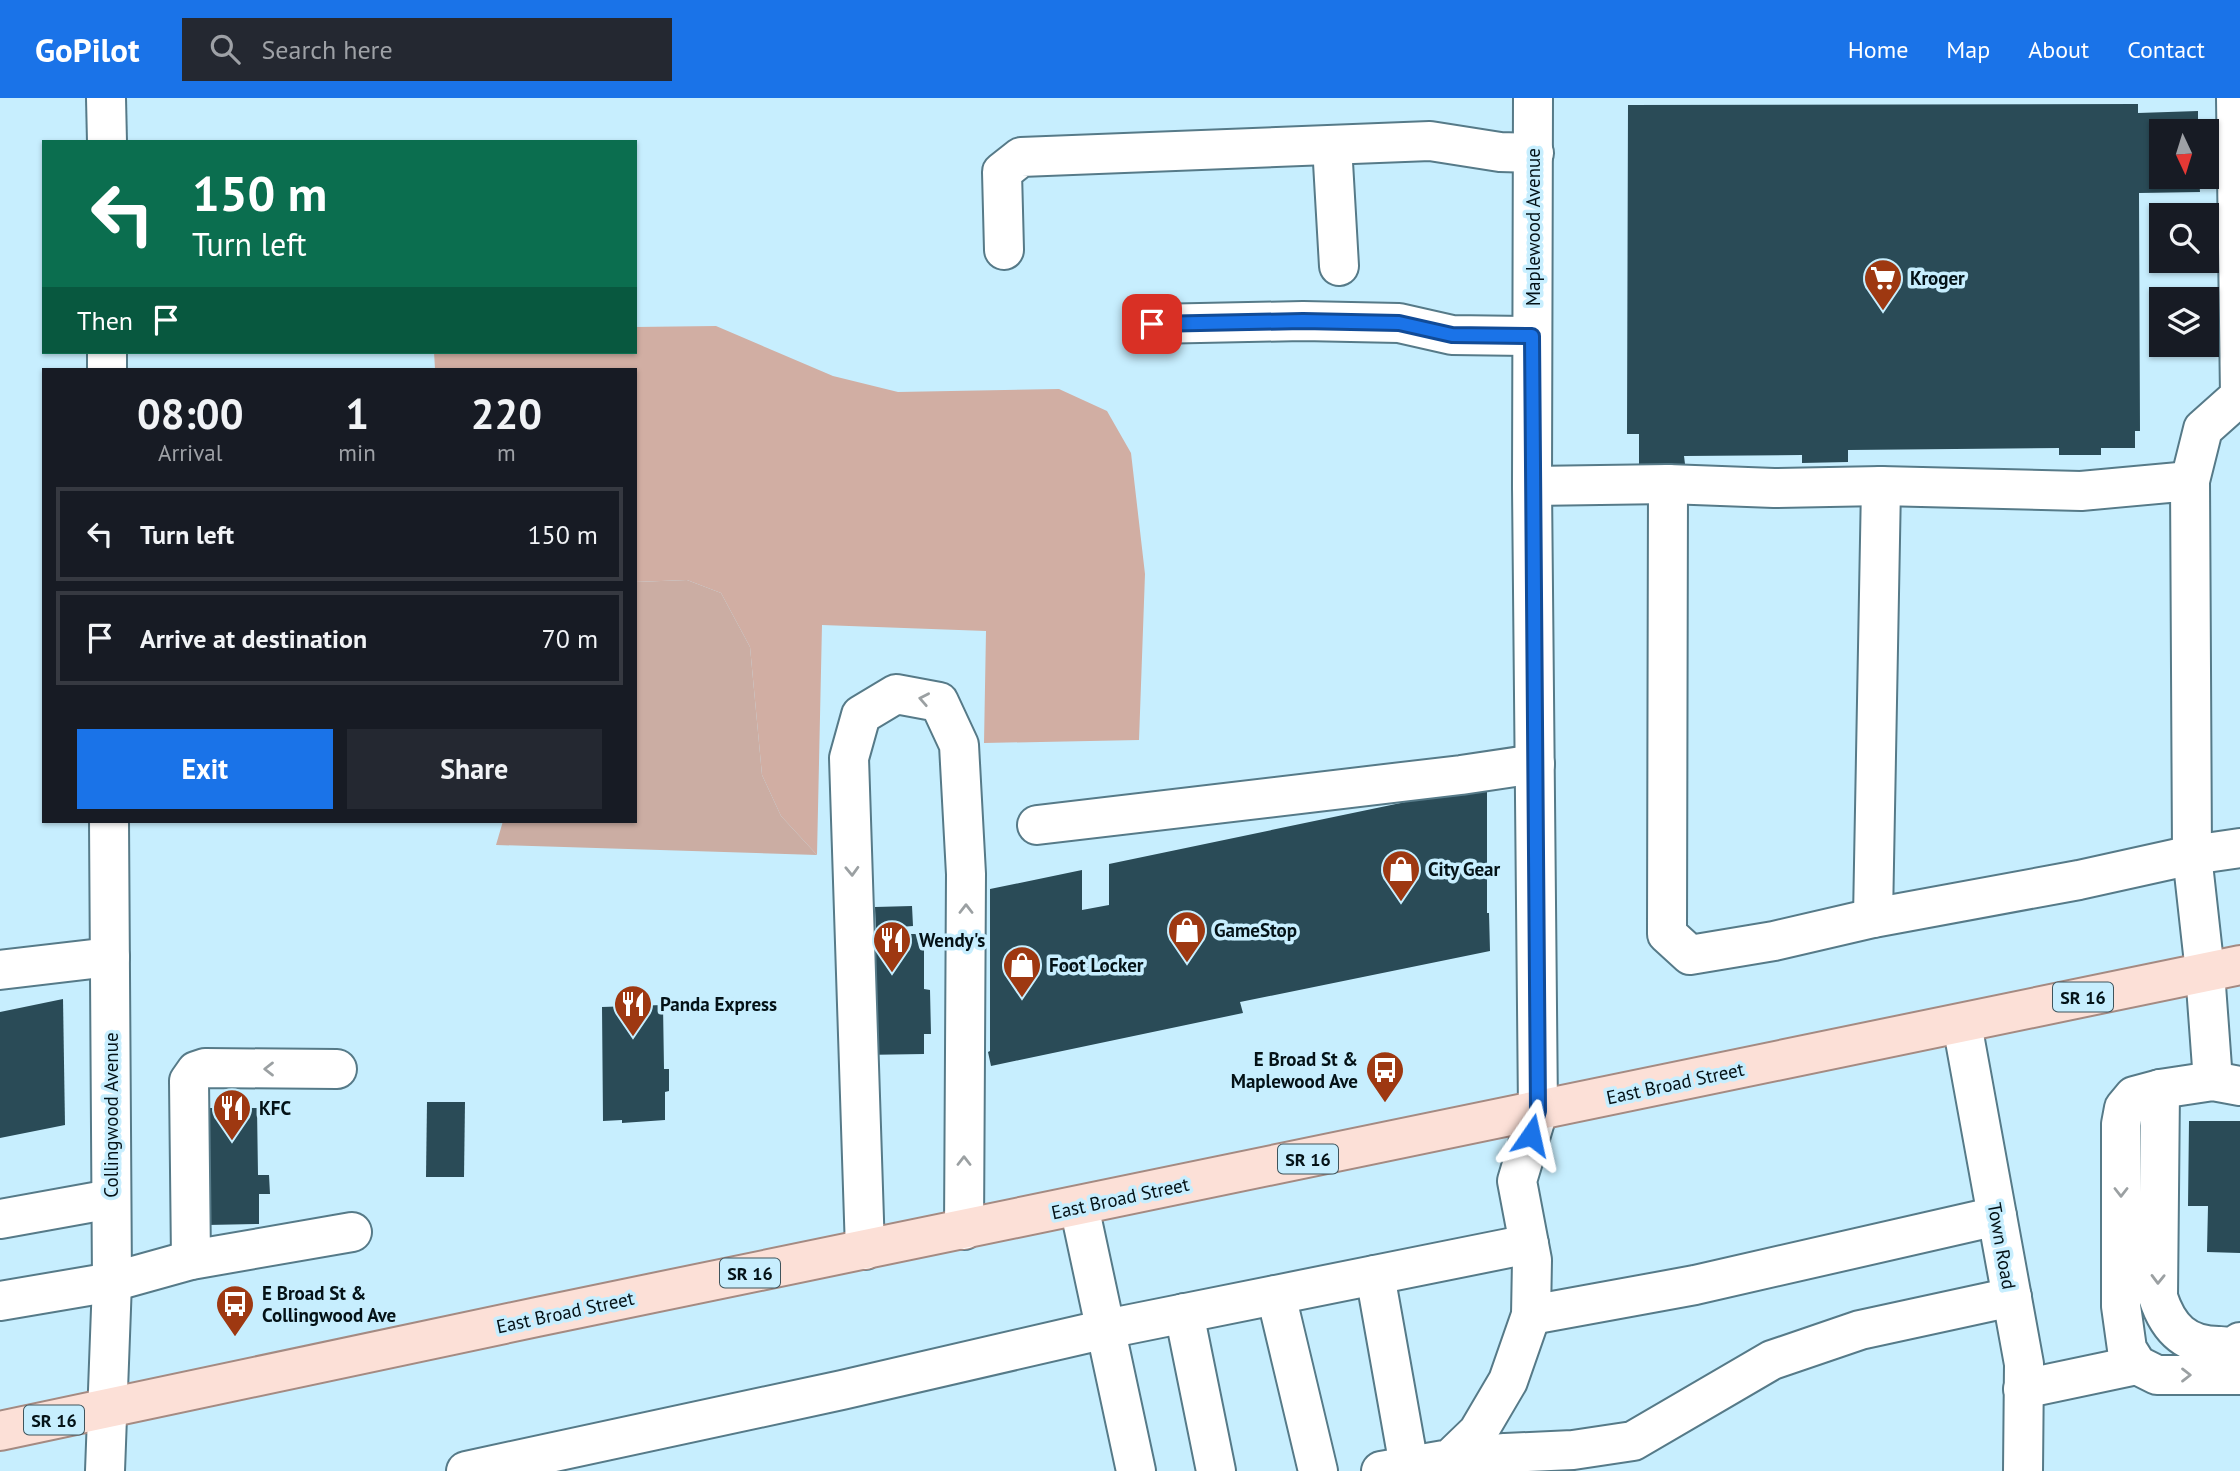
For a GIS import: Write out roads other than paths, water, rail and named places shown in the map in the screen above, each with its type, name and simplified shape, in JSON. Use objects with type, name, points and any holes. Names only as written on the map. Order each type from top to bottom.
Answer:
[{"type":"main road","name":"East Broad Street","points":[[0,1431],[537,1317],[2222,969]]},
{"type":"street","points":[[106,98],[107,140]]},
{"type":"street","name":"Maplewood Avenue","points":[[1421,1467],[1478,1432],[1508,1381],[1531,1315],[1532,1260],[1517,1181],[1538,1111],[1532,486],[1533,98]]},
{"type":"street","points":[[2236,98],[2240,396],[2203,429],[2190,481],[2192,855],[2222,969],[2227,1084],[2160,1089],[2134,1096],[2124,1108],[2121,1124],[2121,1306],[2127,1349],[2137,1365],[2157,1375],[2240,1375]]},
{"type":"street","points":[[1004,250],[1002,172],[1021,157],[1430,141],[1500,152],[1534,153]]},
{"type":"street","points":[[1332,145],[1339,266]]},
{"type":"street","points":[[1152,324],[1303,321],[1399,323],[1452,335],[1532,336]]},
{"type":"street","points":[[1532,486],[1668,484],[1774,488],[1881,486],[2081,491],[2190,481]]},
{"type":"street","points":[[1668,484],[1667,934],[1690,955],[1773,941],[1872,918],[2079,880],[2192,855],[2240,848]]},
{"type":"street","points":[[1872,918],[1881,486]]},
{"type":"street","points":[[865,1250],[849,758],[860,715],[896,694],[939,702],[959,745],[966,874],[964,1230]]},
{"type":"street","points":[[1037,825],[1535,764]]},
{"type":"street","name":"Collingwood Avenue","points":[[105,1471],[112,1282],[109,823]]},
{"type":"street","points":[[0,970],[110,957]]},
{"type":"street","name":"Town Road","points":[[1962,1024],[2024,1364],[2024,1471]]},
{"type":"street","points":[[191,1260],[189,1081],[196,1071],[205,1068],[337,1069]]},
{"type":"street","points":[[2160,1089],[2158,1297],[2171,1325],[2185,1339],[2206,1346],[2233,1347],[2240,1342]]},
{"type":"street","points":[[0,1219],[111,1199]]},
{"type":"street","points":[[1079,1206],[1136,1471]]},
{"type":"street","points":[[1531,1315],[1695,1285],[1997,1216]]},
{"type":"street","points":[[0,1301],[112,1282],[191,1260],[352,1232]]},
{"type":"street","points":[[466,1471],[842,1390],[1106,1329],[1529,1244]]},
{"type":"street","points":[[1375,1275],[1421,1467],[1505,1453],[1573,1450],[1633,1441],[1772,1360],[1860,1330],[2011,1297]]},
{"type":"street","points":[[1276,1295],[1318,1471]]},
{"type":"street","points":[[1184,1313],[1216,1471]]},
{"type":"street","points":[[2024,1390],[2137,1365]]},
{"type":"place","name":"Kroger","points":[[1883,312]]},
{"type":"place","name":"City Gear","points":[[1401,903]]},
{"type":"place","name":"GameStop","points":[[1187,964]]},
{"type":"place","name":"Wendy's","points":[[892,974]]},
{"type":"place","name":"Foot Locker","points":[[1022,999]]},
{"type":"place","name":"Panda Express","points":[[633,1038]]},
{"type":"place","name":"E Broad St & Maplewood Ave","points":[[1385,1104]]},
{"type":"place","name":"KFC","points":[[232,1142]]},
{"type":"place","name":"E Broad St & Collingwood Ave","points":[[235,1338]]}]
